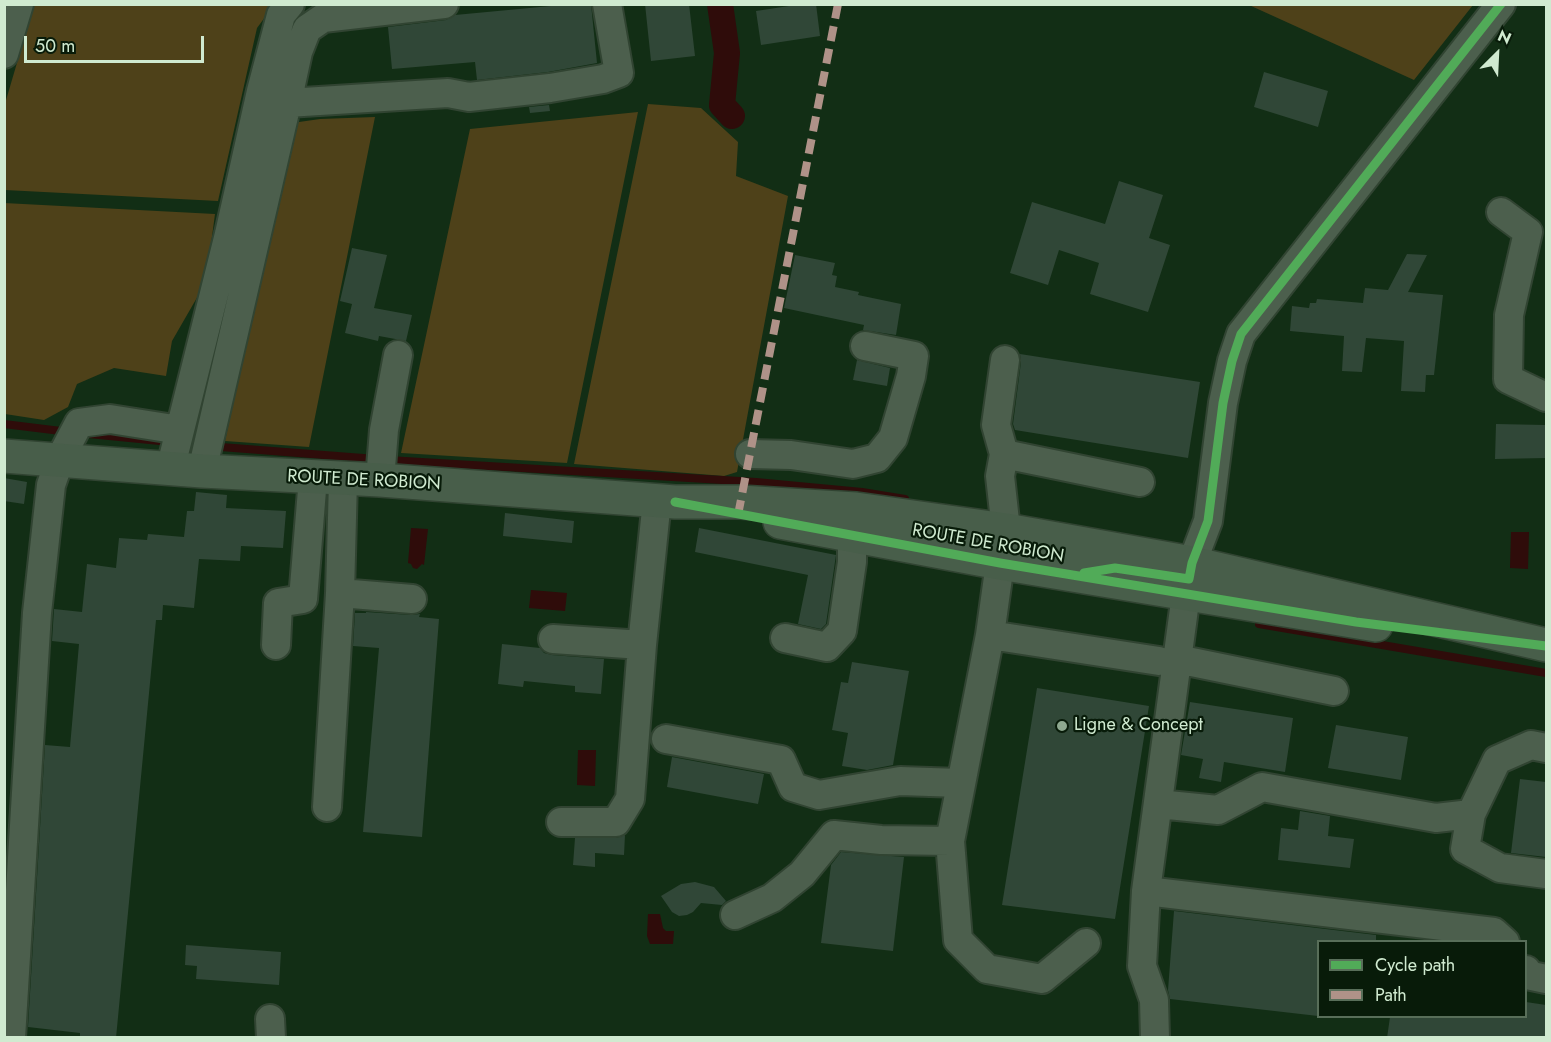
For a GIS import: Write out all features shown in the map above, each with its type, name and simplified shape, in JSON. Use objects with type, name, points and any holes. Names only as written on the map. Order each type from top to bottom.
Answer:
[{"type":"main road","name":"ROUTE DE ROBION","points":[[4,450],[57,459]]},
{"type":"main road","name":"ROUTE DE ROBION","points":[[4,456],[666,501],[740,502],[856,509],[1006,530],[1356,622],[1546,646]]},
{"type":"main road","name":"ROUTE DE ROBION","points":[[666,501],[1072,575],[1189,579],[1333,595],[1546,646]]},
{"type":"street","points":[[4,54],[19,4]]},
{"type":"street","points":[[187,470],[174,454],[278,26],[281,15],[290,4]]},
{"type":"street","points":[[187,470],[287,103],[298,52],[307,29],[323,18],[444,4]]},
{"type":"street","points":[[287,103],[448,93],[469,97],[550,88],[603,79],[619,73],[607,4]]},
{"type":"street","points":[[1155,1038],[1154,999],[1142,966],[1146,891],[1158,804],[1168,660],[1189,579],[1208,521],[1223,403],[1232,361],[1241,334],[1501,4]]},
{"type":"street","points":[[1501,212],[1528,232],[1509,315],[1508,379],[1546,397]]},
{"type":"street","points":[[750,454],[790,455],[853,464],[877,458],[893,438],[911,376],[914,356],[865,346]]},
{"type":"street","points":[[380,480],[384,430],[398,355]]},
{"type":"street","points":[[1005,360],[996,425],[1004,454],[1000,476],[1006,530],[990,635],[950,841],[958,940],[987,969],[1042,979],[1086,943]]},
{"type":"street","points":[[11,1038],[38,613],[51,485],[57,459],[79,423],[110,420],[180,430]]},
{"type":"street","points":[[1004,454],[1140,482]]},
{"type":"street","points":[[327,807],[340,593],[328,479]]},
{"type":"street","points":[[276,645],[278,603],[303,599],[328,479]]},
{"type":"street","points":[[561,822],[616,822],[630,799],[642,645],[666,501]]},
{"type":"street","points":[[785,638],[827,648],[842,631],[852,562],[852,536]]},
{"type":"street","points":[[340,593],[412,599]]},
{"type":"street","points":[[990,635],[1168,660],[1334,691]]},
{"type":"street","points":[[554,639],[642,645]]},
{"type":"street","points":[[666,739],[781,760],[793,787],[819,795],[900,781],[960,783]]},
{"type":"street","points":[[1546,748],[1532,744],[1497,760],[1471,814],[1465,849],[1500,868],[1546,874]]},
{"type":"street","points":[[1158,804],[1218,810],[1262,787],[1436,818],[1471,814]]},
{"type":"street","points":[[735,915],[772,898],[802,874],[834,835],[880,840],[950,841]]},
{"type":"street","points":[[1146,891],[1494,932],[1503,940]]},
{"type":"street","points":[[1527,975],[1546,979]]},
{"type":"shaded area","points":[[34,5],[274,5],[257,28],[218,201],[5,190],[4,107]]},
{"type":"shaded area","points":[[1249,5],[1473,5],[1414,80]]},
{"type":"shaded area","points":[[648,104],[701,108],[738,142],[736,176],[788,196],[737,472],[724,476],[574,464]]},
{"type":"shaded area","points":[[638,112],[567,463],[401,453],[470,129]]},
{"type":"shaded area","points":[[375,117],[309,447],[225,441],[292,123],[320,119]]},
{"type":"shaded area","points":[[4,203],[215,214],[206,282],[172,341],[166,376],[114,368],[77,384],[68,407],[44,420],[5,414]]},
{"type":"shaded area","points":[[411,528],[428,529],[424,565],[422,564],[417,569],[408,563]]},
{"type":"shaded area","points":[[1511,532],[1529,532],[1528,569],[1510,568]]},
{"type":"shaded area","points":[[531,590],[567,593],[565,611],[529,608]]},
{"type":"shaded area","points":[[578,750],[596,750],[595,786],[577,785]]},
{"type":"shaded area","points":[[648,914],[660,914],[663,928],[666,931],[674,931],[673,944],[650,944],[647,936]]},
{"type":"building","points":[[591,4],[597,63],[548,72],[477,80],[475,62],[392,69],[388,27],[446,20],[455,15]]},
{"type":"building","points":[[645,4],[689,4],[695,56],[651,61]]},
{"type":"building","points":[[816,4],[820,36],[761,45],[756,11]]},
{"type":"building","points":[[1264,72],[1328,91],[1318,127],[1254,107]]},
{"type":"building","points":[[549,105],[550,111],[530,113],[529,107]]},
{"type":"building","points":[[1119,181],[1163,195],[1149,238],[1170,245],[1148,312],[1090,294],[1099,263],[1059,250],[1048,285],[1010,273],[1032,202],[1105,224]]},
{"type":"building","points":[[352,248],[387,255],[374,308],[412,315],[406,341],[379,336],[378,341],[345,333],[352,304],[340,301]]},
{"type":"building","points":[[1407,254],[1427,255],[1408,292],[1443,295],[1434,375],[1426,375],[1425,392],[1401,391],[1404,341],[1366,338],[1362,372],[1342,371],[1344,336],[1290,331],[1292,306],[1309,308],[1310,303],[1316,303],[1317,299],[1363,303],[1365,288],[1388,290]]},
{"type":"building","points":[[795,255],[835,263],[832,275],[837,276],[835,287],[859,292],[858,295],[901,304],[896,335],[863,330],[864,325],[784,308]]},
{"type":"building","points":[[1020,354],[1200,382],[1188,458],[1015,430],[1013,424]]},
{"type":"building","points":[[857,360],[890,368],[887,386],[853,380]]},
{"type":"building","points":[[1496,424],[1545,425],[1546,458],[1495,459]]},
{"type":"building","points":[[4,478],[27,482],[24,504],[4,501]]},
{"type":"building","points":[[196,492],[227,495],[226,508],[286,511],[283,548],[241,546],[240,561],[199,559],[194,608],[163,605],[162,620],[156,620],[116,1038],[80,1038],[80,1033],[28,1027],[45,745],[70,747],[79,644],[52,641],[54,609],[82,612],[87,564],[116,568],[119,538],[147,540],[148,534],[184,537],[187,511],[194,511]]},
{"type":"building","points":[[505,513],[574,521],[572,543],[503,536]]},
{"type":"building","points":[[699,528],[836,555],[826,624],[821,629],[798,624],[808,575],[695,552]]},
{"type":"building","points":[[355,613],[420,614],[419,617],[439,619],[422,837],[363,832],[379,648],[353,646]]},
{"type":"building","points":[[502,644],[540,648],[544,653],[552,655],[604,659],[601,694],[575,692],[575,686],[524,681],[523,687],[498,684]]},
{"type":"building","points":[[852,662],[909,671],[893,765],[867,770],[842,766],[848,733],[832,730],[841,682],[848,683]]},
{"type":"building","points":[[1037,688],[1149,706],[1115,919],[1002,905]]},
{"type":"building","points":[[1190,702],[1293,718],[1285,772],[1224,762],[1221,782],[1199,778],[1203,759],[1181,755]]},
{"type":"building","points":[[1336,725],[1408,737],[1401,780],[1328,768]]},
{"type":"building","points":[[672,757],[764,774],[758,804],[667,787]]},
{"type":"building","points":[[1520,779],[1546,782],[1546,857],[1511,853]]},
{"type":"building","points":[[1300,811],[1330,816],[1328,836],[1354,839],[1350,868],[1278,860],[1281,828],[1298,830]]},
{"type":"building","points":[[625,835],[624,855],[595,853],[595,867],[573,865],[575,838],[616,838]]},
{"type":"building","points":[[841,852],[904,857],[893,951],[821,943],[831,865]]},
{"type":"building","points":[[695,882],[714,887],[726,901],[722,905],[701,903],[687,915],[679,916],[672,912],[661,896],[681,884]]},
{"type":"building","points":[[1174,911],[1376,935],[1376,940],[1317,940],[1317,1016],[1170,999],[1168,990]]},
{"type":"building","points":[[186,945],[281,952],[279,985],[196,979],[197,966],[185,965]]},
{"type":"building","points":[[1527,1002],[1546,1005],[1546,1038],[1387,1038],[1390,1018],[1527,1018]]},
{"type":"waterway","points":[[720,4],[727,53],[722,105],[732,116]]},
{"type":"waterway","points":[[4,424],[69,432]]},
{"type":"waterway","points":[[89,434],[170,442]]},
{"type":"waterway","points":[[182,444],[376,459]]},
{"type":"waterway","points":[[388,460],[756,482],[862,492],[905,499]]},
{"type":"waterway","points":[[1259,624],[1546,673]]},
{"type":"marked path","points":[[738,515],[838,4]]},
{"type":"cycle path","points":[[1084,573],[1115,568],[1189,579],[1192,563],[1208,521],[1223,403],[1232,361],[1241,334],[1501,4]]},
{"type":"cycle path","points":[[675,502],[1000,563],[1356,622],[1546,646]]},
{"type":"place","name":"Ligne & Concept","points":[[1062,726]]}]
